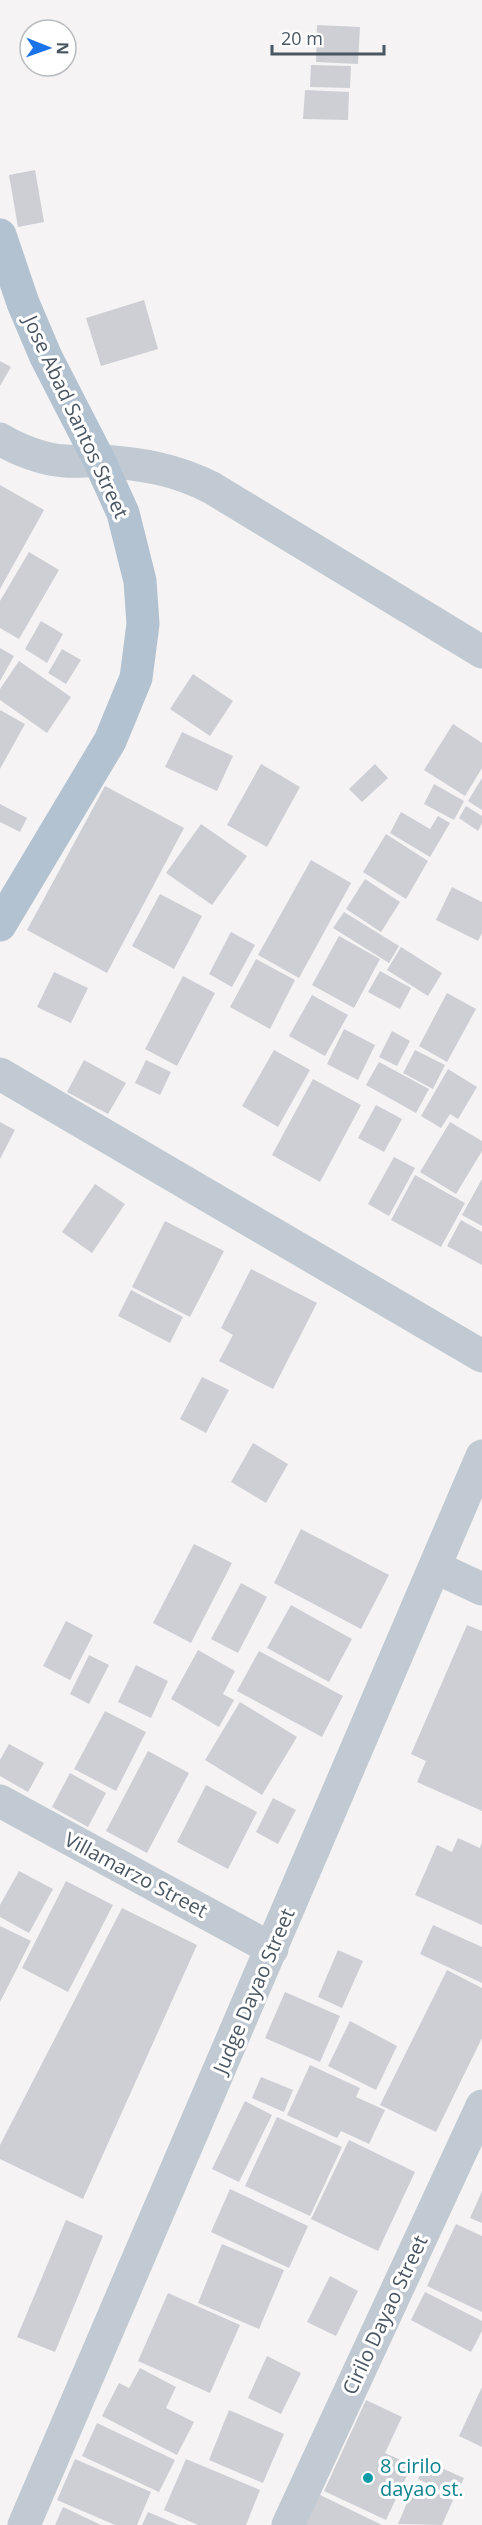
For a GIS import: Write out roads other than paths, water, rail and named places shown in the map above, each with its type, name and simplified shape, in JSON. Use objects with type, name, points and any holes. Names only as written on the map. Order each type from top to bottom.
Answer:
[{"type":"main road","name":"Jose Abad Santos Street","points":[[0,235],[23,303],[46,357],[99,460],[123,513],[140,581],[143,624],[136,678],[110,741],[0,925]]},
{"type":"street","points":[[0,439],[32,453],[63,461],[99,460],[160,468],[195,479],[482,652]]},
{"type":"street","points":[[0,1074],[482,1356]]},
{"type":"street","name":"Judge Dayao Street","points":[[24,2525],[482,1456]]},
{"type":"street","points":[[435,1566],[482,1589]]},
{"type":"street","name":"Villamarzo Street","points":[[0,1801],[272,1949]]},
{"type":"street","name":"Cirilo Dayao Street","points":[[288,2525],[482,2106]]},
{"type":"place","name":"8 cirilo dayao st.","points":[[368,2478]]}]
